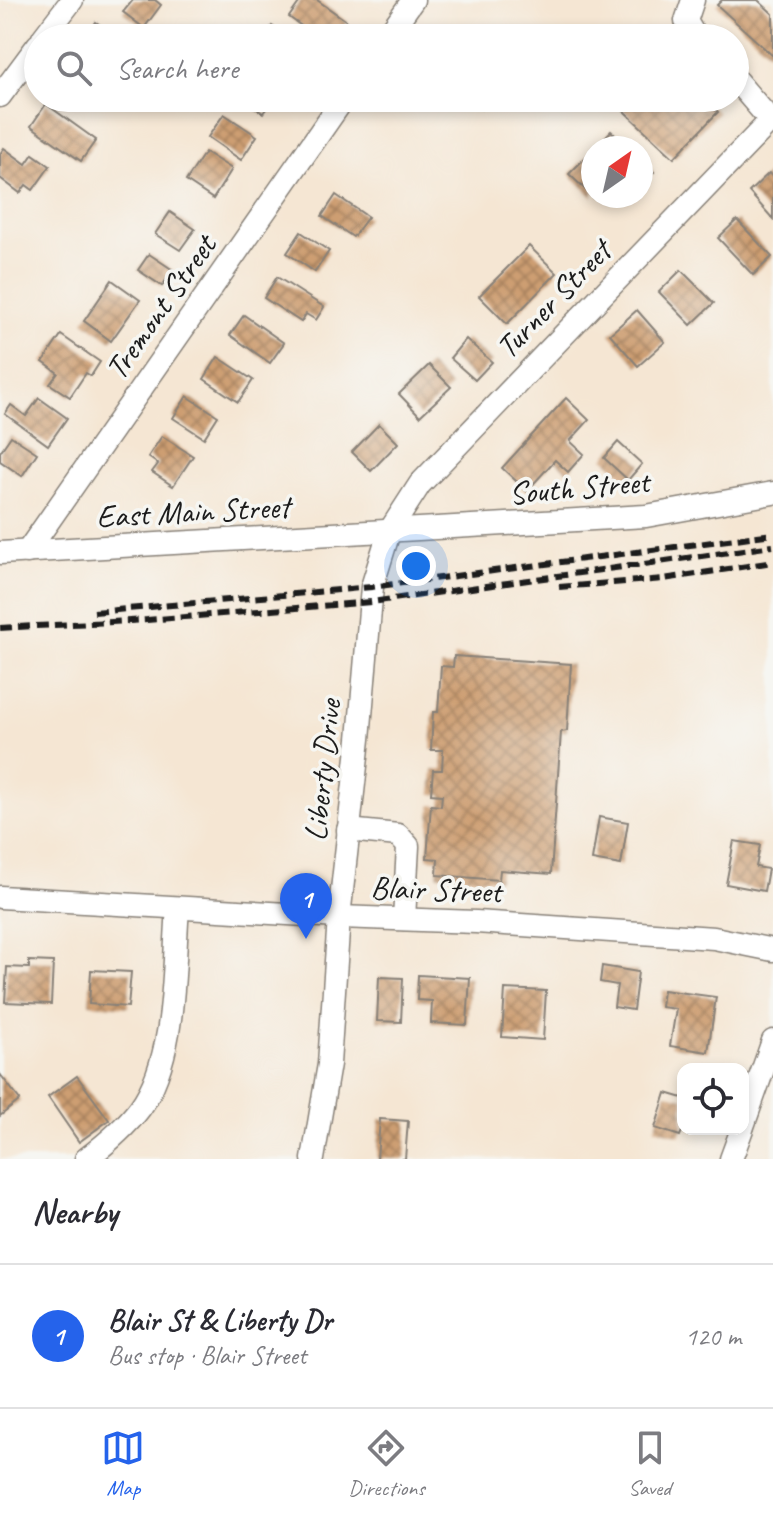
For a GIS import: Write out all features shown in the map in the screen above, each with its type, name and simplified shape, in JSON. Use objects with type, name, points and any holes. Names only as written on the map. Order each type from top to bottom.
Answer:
[{"type":"street","points":[[54,24],[72,0]]},
{"type":"street","points":[[396,24],[413,0]]},
{"type":"street","points":[[688,24],[693,0]]},
{"type":"street","points":[[0,96],[24,64]]},
{"type":"street","points":[[749,94],[772,119]]},
{"type":"street","name":"Tremont Street","points":[[27,552],[334,112]]},
{"type":"street","name":"Turner Street","points":[[389,532],[420,484],[772,119]]},
{"type":"street","name":"South Street","points":[[389,532],[646,516],[773,493]]},
{"type":"street","name":"East Main Street","points":[[0,553],[389,532]]},
{"type":"street","name":"Liberty Drive","points":[[313,1159],[329,1064],[339,917],[372,587],[389,532]]},
{"type":"street","points":[[348,830],[398,835],[408,846],[404,919]]},
{"type":"street","name":"Blair Street","points":[[0,897],[714,938],[773,950]]},
{"type":"street","points":[[86,1159],[111,1141],[141,1105],[159,1067],[168,1028],[178,908]]},
{"type":"street","points":[[749,1108],[773,1041]]},
{"type":"street","points":[[731,1159],[740,1135]]},
{"type":"building","points":[[133,0],[155,0],[161,5],[147,24],[139,24],[123,12]]},
{"type":"building","points":[[301,0],[317,0],[348,22],[299,24],[289,17]]},
{"type":"building","points":[[722,0],[758,0],[773,14],[773,56],[749,34],[749,24],[738,24],[717,5]]},
{"type":"building","points":[[41,112],[57,112],[96,140],[81,161],[31,126]]},
{"type":"building","points":[[625,112],[718,112],[674,158]]},
{"type":"building","points":[[224,114],[257,136],[241,160],[208,137]]},
{"type":"building","points":[[4,148],[26,164],[33,154],[50,166],[33,190],[26,185],[20,193],[0,178],[0,154]]},
{"type":"building","points":[[205,152],[232,169],[213,199],[186,181]]},
{"type":"building","points":[[581,162],[581,186],[569,174]]},
{"type":"building","points":[[769,173],[773,178],[773,219],[749,192]]},
{"type":"building","points":[[336,195],[368,217],[353,237],[322,216]]},
{"type":"building","points":[[170,212],[195,229],[180,250],[155,234]]},
{"type":"building","points":[[737,220],[772,257],[753,275],[718,238]]},
{"type":"building","points":[[301,232],[329,251],[315,272],[287,253]]},
{"type":"building","points":[[529,246],[557,273],[507,324],[479,296]]},
{"type":"building","points":[[149,254],[173,270],[162,286],[138,270]]},
{"type":"building","points":[[681,270],[714,303],[691,325],[659,292]]},
{"type":"building","points":[[277,277],[324,307],[316,320],[306,314],[301,322],[264,298]]},
{"type":"building","points":[[112,280],[140,300],[111,341],[84,321]]},
{"type":"building","points":[[637,310],[665,342],[638,366],[610,334]]},
{"type":"building","points":[[244,315],[284,343],[270,363],[230,335]]},
{"type":"building","points":[[61,335],[100,362],[91,376],[86,373],[70,397],[50,384],[58,373],[43,362]]},
{"type":"building","points":[[466,339],[492,362],[475,380],[450,358]]},
{"type":"building","points":[[218,357],[253,380],[238,402],[204,379]]},
{"type":"building","points":[[429,365],[451,387],[420,416],[399,394]]},
{"type":"building","points":[[187,396],[218,416],[204,438],[173,418]]},
{"type":"building","points":[[39,398],[67,418],[48,445],[5,414],[11,405],[26,416]]},
{"type":"building","points":[[566,398],[589,420],[570,441],[584,454],[568,472],[555,460],[527,491],[502,468]]},
{"type":"building","points":[[379,424],[398,443],[371,471],[352,452]]},
{"type":"building","points":[[11,436],[37,453],[22,476],[0,461],[0,452]]},
{"type":"building","points":[[162,436],[193,456],[173,486],[152,472],[158,464],[148,457]]},
{"type":"building","points":[[618,442],[642,464],[628,480],[604,458]]},
{"type":"building","points":[[454,656],[571,664],[567,731],[561,732],[551,874],[500,870],[499,880],[437,875],[438,859],[427,858],[431,805],[441,806],[442,795],[431,794],[433,770],[442,770],[443,750],[431,750],[433,712],[438,712],[441,666],[453,667]]},
{"type":"building","points":[[599,817],[628,822],[621,865],[592,860]]},
{"type":"building","points":[[734,841],[760,845],[756,867],[768,869],[764,891],[726,884]]},
{"type":"building","points":[[29,961],[53,962],[51,1004],[5,1002],[7,967],[29,968]]},
{"type":"building","points":[[602,966],[638,972],[633,1010],[614,1007],[617,985],[600,982]]},
{"type":"building","points":[[91,970],[131,972],[128,1007],[89,1004]]},
{"type":"building","points":[[418,975],[470,978],[467,1025],[431,1023],[432,1001],[417,1000]]},
{"type":"building","points":[[379,977],[403,978],[401,1022],[377,1021]]},
{"type":"building","points":[[505,989],[546,991],[543,1040],[502,1037]]},
{"type":"building","points":[[663,990],[716,997],[708,1052],[670,1046],[676,1009],[661,1007]]},
{"type":"building","points":[[0,1074],[20,1100],[0,1116]]},
{"type":"building","points":[[77,1076],[109,1120],[79,1142],[48,1097]]},
{"type":"building","points":[[666,1093],[677,1096],[677,1135],[680,1136],[655,1128]]},
{"type":"building","points":[[380,1119],[408,1121],[405,1159],[377,1159]]},
{"type":"railway","points":[[94,612],[372,587],[773,534]]},
{"type":"railway","points":[[0,628],[371,602],[773,546]]},
{"type":"railway","points":[[559,587],[664,579],[773,562]]},
{"type":"place","name":"Blair St & Liberty Dr","points":[[306,939]]}]
